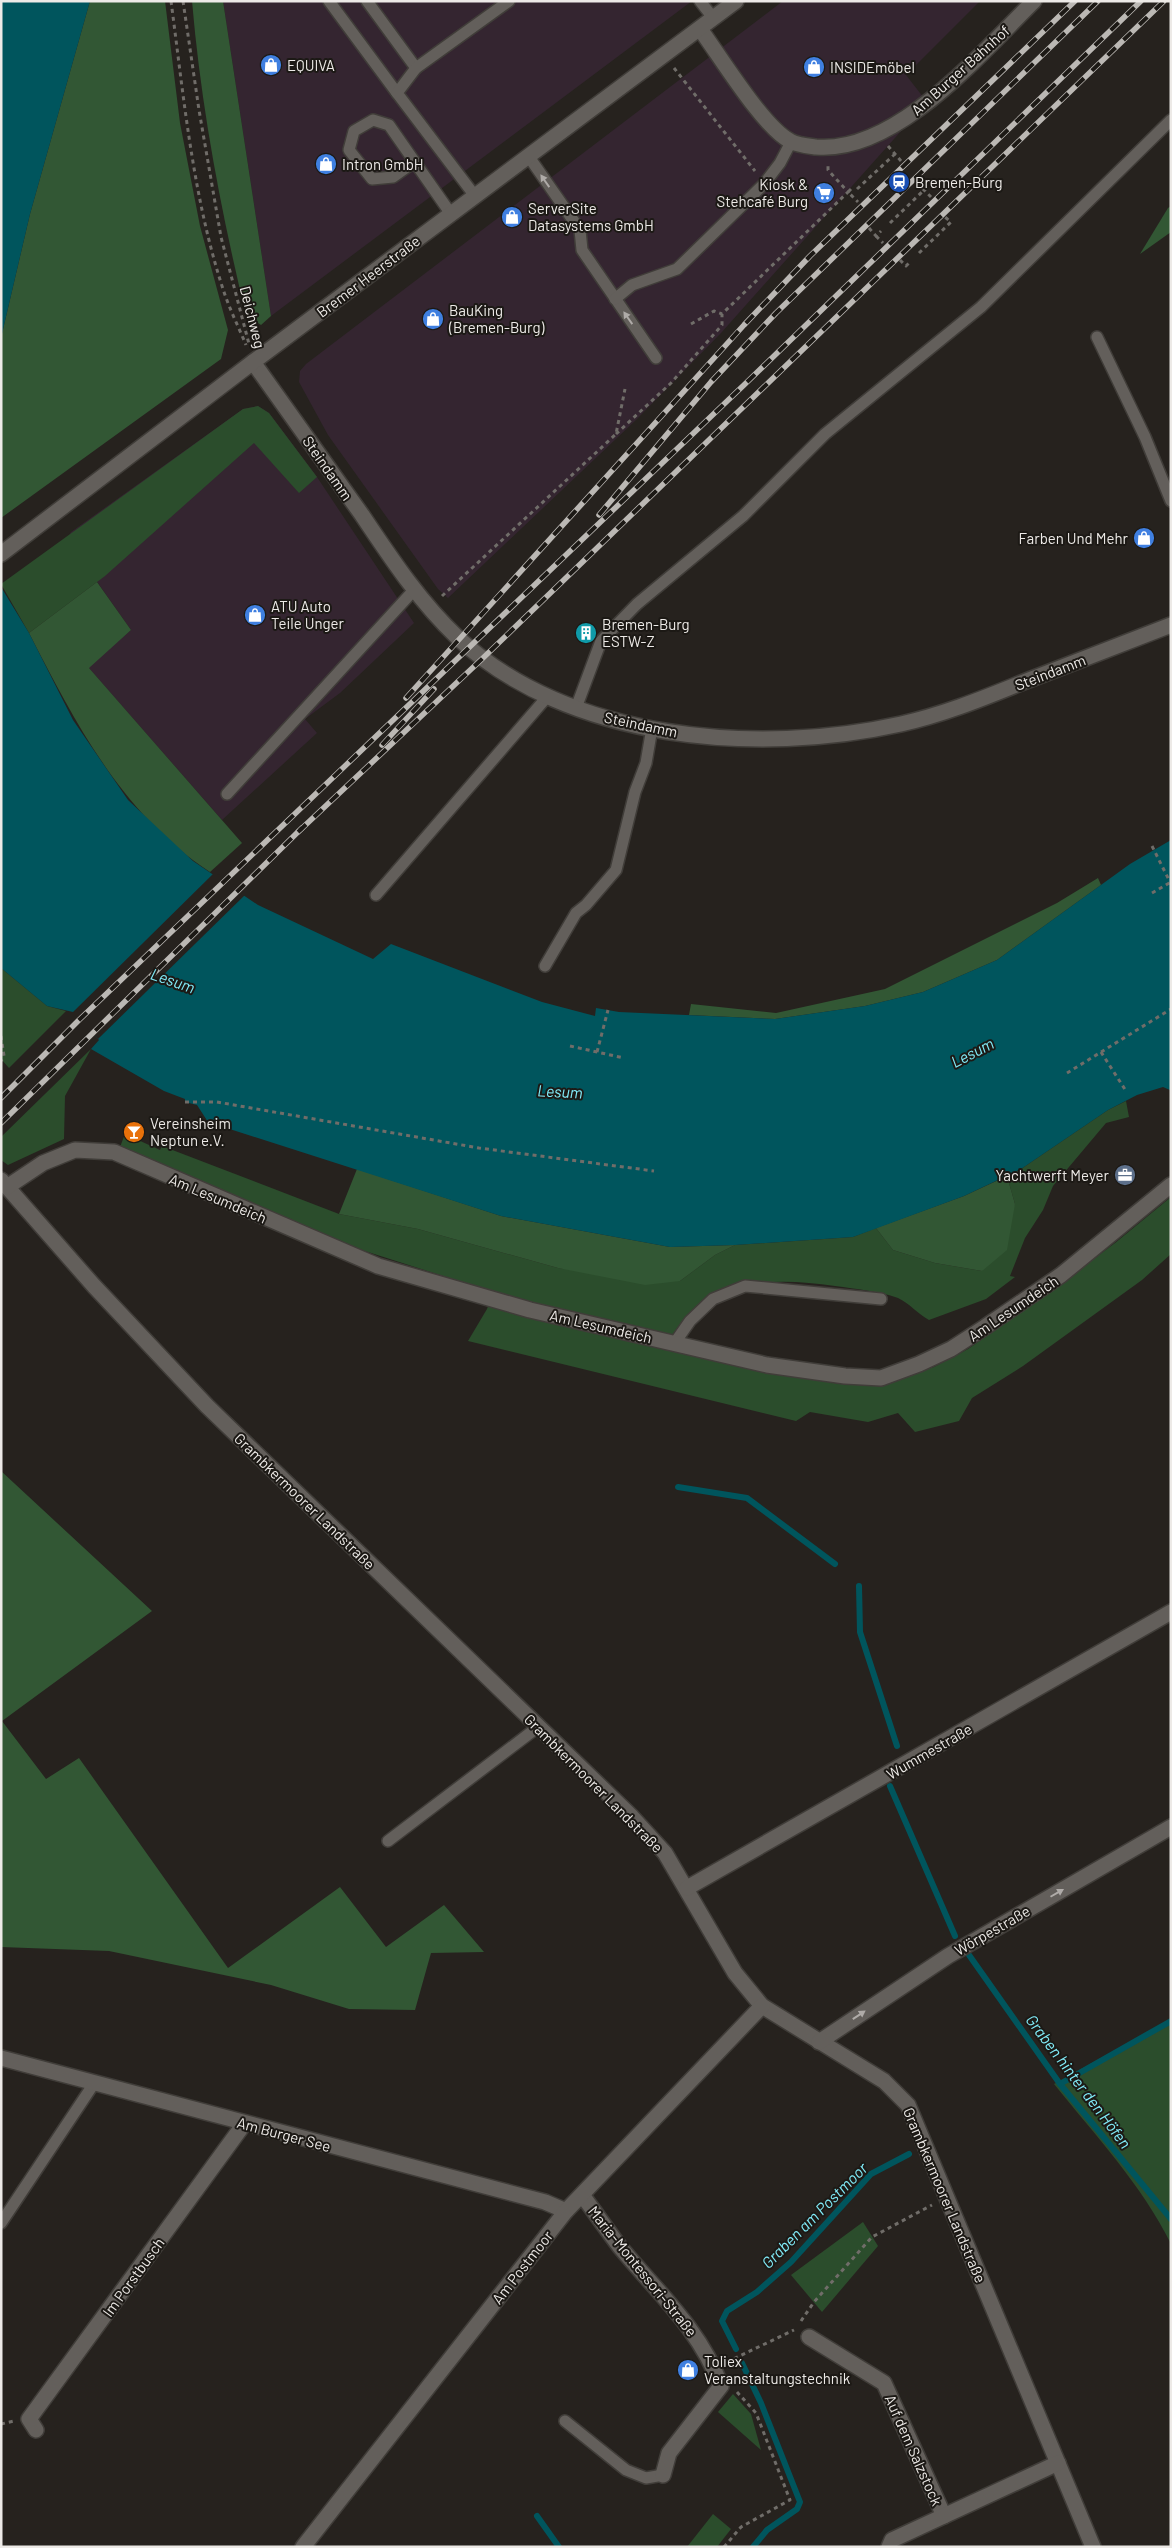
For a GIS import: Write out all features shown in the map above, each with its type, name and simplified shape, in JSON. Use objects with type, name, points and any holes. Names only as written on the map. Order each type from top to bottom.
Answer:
[{"type":"street","name":"Bremer Heerstraße","points":[[1,554],[253,362],[736,1]]},
{"type":"street","name":"Am Burger Bahnhof","points":[[700,29],[772,127],[791,142],[827,148],[853,144],[888,131],[926,105],[1034,1]]},
{"type":"street","name":"Steindamm","points":[[253,362],[428,608],[458,638],[491,664],[547,697],[609,719],[652,728],[751,739],[844,734],[903,724],[966,705],[1171,624]]},
{"type":"street","name":"Am Lesumdeich","points":[[4,1183],[43,1163],[75,1150],[114,1152],[378,1266],[530,1310],[767,1365],[845,1376],[881,1378],[919,1364],[951,1349],[985,1327],[1061,1275],[1171,1185]]},
{"type":"street","name":"Grambkermoorer Landstraße","points":[[4,1183],[94,1286],[207,1406],[632,1817],[665,1853],[735,1973],[762,2006],[884,2081],[908,2104],[1093,2547]]},
{"type":"street","name":"Wummestraße","points":[[687,1888],[1171,1612]]},
{"type":"street","name":"Wörpestraße","points":[[819,2042],[948,1956],[1171,1827]]},
{"type":"street","name":"Am Postmoor","points":[[303,2547],[566,2211],[762,2006]]},
{"type":"street","name":"Am Burger See","points":[[1,2058],[244,2124],[545,2202],[566,2211]]},
{"type":"street","name":"Im Porstbusch","points":[[36,2430],[29,2419],[244,2124]]},
{"type":"street","name":"Maria-Montessori-Straße","points":[[582,2194],[620,2246],[687,2323],[709,2356],[721,2386],[669,2453],[663,2475]]},
{"type":"street","name":"Auf dem Salzstock","points":[[809,2337],[884,2382],[944,2516]]},
{"type":"street","name":"Auf dem Salzstock","points":[[889,2547],[892,2540],[1058,2463]]},
{"type":"lane","points":[[329,1],[475,196]]},
{"type":"lane","points":[[367,1],[416,68]]},
{"type":"lane","points":[[397,93],[416,68],[509,1]]},
{"type":"lane","points":[[700,1],[714,19]]},
{"type":"lane","points":[[414,162],[393,177],[372,179],[349,150],[354,131],[373,120],[389,125],[451,214]]},
{"type":"lane","points":[[576,708],[601,641],[637,604],[743,516],[825,434],[981,307],[1171,120]]},
{"type":"lane","points":[[615,299],[632,286],[677,269],[764,184],[780,163],[791,142]]},
{"type":"lane","points":[[529,157],[580,230],[582,250],[656,358]]},
{"type":"lane","points":[[1097,338],[1145,437],[1171,500]]},
{"type":"lane","points":[[227,794],[414,590]]},
{"type":"lane","points":[[376,895],[547,697]]},
{"type":"lane","points":[[545,966],[576,913],[586,905],[616,870],[635,792],[646,763],[652,728]]},
{"type":"lane","points":[[674,1344],[690,1322],[713,1300],[746,1286],[881,1299]]},
{"type":"lane","points":[[388,1841],[538,1727]]},
{"type":"lane","points":[[1,2223],[95,2082]]},
{"type":"lane","points":[[565,2422],[626,2470],[646,2478],[663,2475]]},
{"type":"path","name":"Deichweg","points":[[171,1],[185,116],[203,213],[224,292],[253,362]]},
{"type":"path","name":"Deichweg","points":[[183,1],[199,110],[221,237],[253,362]]},
{"type":"path","points":[[664,56],[764,184]]},
{"type":"path","points":[[827,148],[828,170],[850,191],[858,202]]},
{"type":"path","points":[[857,189],[895,154],[901,161]]},
{"type":"path","points":[[917,182],[931,197]]},
{"type":"path","points":[[890,223],[924,190]]},
{"type":"path","points":[[428,608],[671,383],[722,325],[722,314],[850,191]]},
{"type":"path","points":[[919,253],[951,222],[946,217]]},
{"type":"path","points":[[869,228],[883,242]]},
{"type":"path","points":[[876,236],[881,231]]},
{"type":"path","points":[[900,260],[906,266],[910,262]]},
{"type":"path","points":[[691,324],[714,311],[722,314]]},
{"type":"path","points":[[616,434],[625,389]]},
{"type":"path","points":[[1152,846],[1170,882],[1152,893]]},
{"type":"path","points":[[597,1052],[608,1010]]},
{"type":"path","points":[[1067,1073],[1171,1010]]},
{"type":"path","points":[[1,1036],[4,1056],[1,1061]]},
{"type":"path","points":[[570,1046],[624,1058]]},
{"type":"path","points":[[1101,1052],[1126,1091]]},
{"type":"path","points":[[185,1102],[217,1102],[479,1148],[654,1171]]},
{"type":"path","points":[[724,2547],[741,2527],[790,2500],[756,2413],[715,2369],[795,2329],[814,2302],[872,2237],[947,2197]]},
{"type":"shaded area","points":[[223,1],[692,1],[271,316]]},
{"type":"shaded area","points":[[783,1],[980,1],[906,75],[927,102],[721,333],[637,419],[448,598],[438,589],[328,435],[299,382],[300,371],[306,364]]},
{"type":"shaded area","points":[[258,406],[269,413],[317,477],[414,623],[340,693],[305,719],[317,733],[222,820],[88,667],[131,630],[67,539],[71,532],[243,409]]},
{"type":"green space","points":[[90,1],[165,1],[180,123],[200,226],[228,330],[221,359],[1,518],[1,338],[30,214]]},
{"type":"green space","points":[[192,1],[223,1],[271,316],[261,325],[246,315],[228,237],[206,120]]},
{"type":"green space","points":[[1171,206],[1171,232],[1140,254],[1168,208]]},
{"type":"green space","points":[[258,406],[269,413],[317,477],[299,493],[254,443],[105,576],[29,633],[1,584],[243,409]]},
{"type":"green space","points":[[97,582],[131,630],[89,668],[242,843],[210,872],[179,849],[151,823],[126,795],[84,733],[29,633]]},
{"type":"green space","points":[[1098,878],[1101,885],[997,960],[923,992],[865,1006],[775,1019],[689,1015],[691,1004],[776,1013],[885,989],[1057,903]]},
{"type":"green space","points":[[1,968],[47,1006],[66,1011],[9,1068],[1,1059]]},
{"type":"green space","points":[[91,1049],[65,1096],[64,1139],[8,1165],[1,1160],[1,1137]]},
{"type":"green space","points":[[1126,1101],[1129,1117],[1106,1123],[1053,1186],[1043,1210],[1025,1238],[1010,1276],[1015,1277],[986,1299],[929,1320],[902,1300],[883,1294],[809,1283],[760,1283],[737,1288],[715,1296],[696,1308],[679,1326],[664,1349],[767,1373],[841,1384],[882,1384],[934,1367],[968,1349],[1040,1299],[1115,1243],[1171,1197],[1171,1254],[1142,1280],[1023,1366],[972,1398],[959,1421],[915,1432],[898,1413],[868,1422],[810,1412],[796,1421],[468,1341],[487,1309],[493,1292],[346,1245],[120,1147],[125,1134],[160,1150],[162,1146],[339,1214],[418,1229],[558,1268],[680,1281],[715,1255],[735,1245],[853,1237],[876,1228],[893,1250],[935,1263],[982,1271],[1015,1204],[1007,1176],[1021,1169],[1108,1110]]},
{"type":"green space","points":[[357,1169],[501,1216],[670,1247],[735,1245],[715,1255],[680,1281],[645,1285],[558,1268],[418,1229],[339,1214]]},
{"type":"green space","points":[[1007,1176],[1015,1204],[1007,1250],[982,1271],[935,1263],[893,1250],[876,1228],[964,1196]]},
{"type":"green space","points":[[1,1471],[152,1611],[2,1721],[46,1779],[79,1758],[228,1968],[340,1887],[386,1947],[444,1905],[484,1952],[431,1953],[415,2010],[349,2009],[271,1985],[109,1951],[1,1947]]},
{"type":"green space","points":[[1171,2019],[1171,2244],[1132,2181],[1054,2084]]},
{"type":"green space","points":[[863,2222],[878,2246],[822,2312],[791,2275]]},
{"type":"green space","points":[[733,2394],[751,2414],[761,2450],[718,2412]]},
{"type":"green space","points":[[713,2514],[731,2529],[717,2547],[687,2547]]},
{"type":"water","points":[[1,1],[90,1],[30,214],[1,338]]},
{"type":"water","name":"Lesum","points":[[1,587],[29,633],[73,720],[128,800],[193,861],[258,905],[373,959],[391,944],[542,1002],[595,1016],[596,1008],[619,1012],[775,1019],[865,1006],[923,992],[997,960],[1130,864],[1171,840],[1171,1094],[1170,1090],[1163,1087],[1137,1095],[1108,1110],[1021,1169],[964,1196],[853,1237],[735,1245],[670,1247],[501,1216],[208,1122],[197,1105],[185,1102],[185,1099],[164,1091],[91,1049],[99,1040],[73,1012],[47,1006],[1,968]]},
{"type":"pier","points":[[215,872],[246,894],[98,1039],[72,1013]]},
{"type":"waterway","name":"Graben hinter den Höfen","points":[[678,1487],[747,1498],[835,1564]]},
{"type":"waterway","name":"Graben hinter den Höfen","points":[[859,1586],[860,1632],[897,1746]]},
{"type":"waterway","name":"Graben hinter den Höfen","points":[[890,1786],[955,1936]]},
{"type":"waterway","name":"Graben hinter den Höfen","points":[[969,1955],[1060,2084],[1171,2219]]},
{"type":"waterway","points":[[1060,2084],[1171,2021]]},
{"type":"waterway","name":"Graben am Postmoor","points":[[736,2349],[722,2321],[727,2311],[757,2292],[791,2262],[871,2174],[909,2154]]},
{"type":"waterway","name":"Graben am Postmoor","points":[[742,2363],[761,2403],[800,2502],[797,2509],[767,2530],[753,2547]]},
{"type":"waterway","points":[[537,2516],[559,2547]]},
{"type":"railway","points":[[406,698],[744,325],[810,256],[1075,1]]},
{"type":"railway","points":[[599,515],[711,382],[776,313],[1098,1]]},
{"type":"railway","points":[[1,1098],[79,1020],[745,384],[1141,1]]},
{"type":"railway","points":[[298,832],[483,658],[1164,1]]},
{"type":"railway","points":[[382,745],[434,689]]},
{"type":"railway","points":[[1,1123],[302,828]]},
{"type":"place","name":"EQUIVA","points":[[271,65]]},
{"type":"place","name":"INSIDEmöbel","points":[[814,67]]},
{"type":"place","name":"Intron GmbH","points":[[326,164]]},
{"type":"place","name":"Bremen-Burg","points":[[899,182]]},
{"type":"place","name":"Kiosk & Stehcafé Burg","points":[[824,193]]},
{"type":"place","name":"ServerSite Datasystems GmbH","points":[[512,217]]},
{"type":"place","name":"BauKing (Bremen-Burg)","points":[[433,319]]},
{"type":"place","name":"Farben Und Mehr","points":[[1144,538]]},
{"type":"place","name":"ATU Auto Teile Unger","points":[[255,615]]},
{"type":"place","name":"Bremen-Burg ESTW-Z","points":[[586,633]]},
{"type":"place","name":"Vereinsheim Neptun e.V.","points":[[134,1132]]},
{"type":"place","name":"Yachtwerft Meyer","points":[[1125,1175]]},
{"type":"place","name":"Toliex Veranstaltungstechnik","points":[[688,2370]]}]
